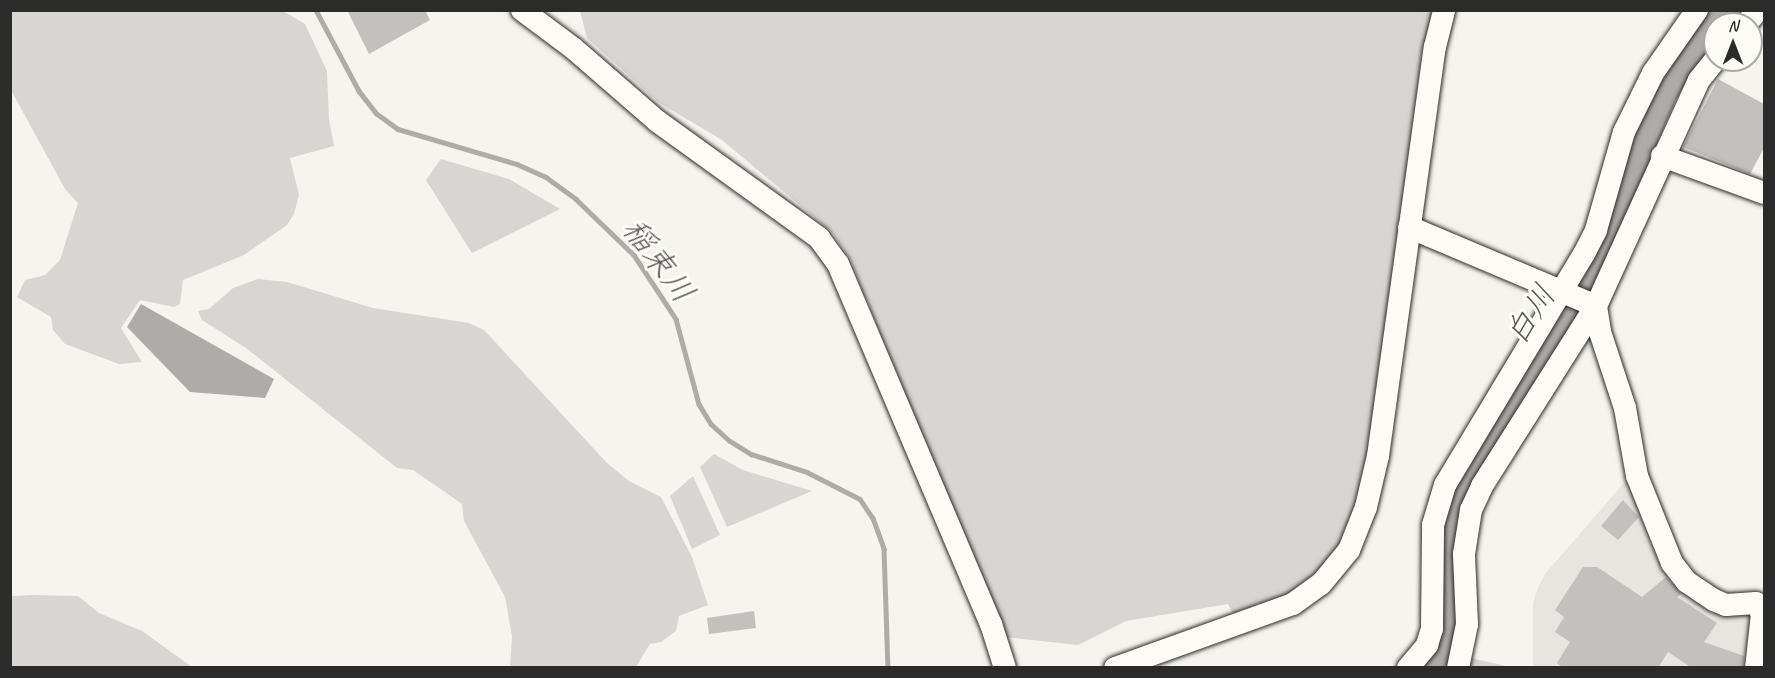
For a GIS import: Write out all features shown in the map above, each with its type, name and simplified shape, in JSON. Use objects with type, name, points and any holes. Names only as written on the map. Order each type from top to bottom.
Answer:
[{"type":"street","points":[[522,10],[573,48],[657,122],[819,238],[838,264],[991,624],[1005,668]]},
{"type":"street","points":[[1115,668],[1293,604],[1321,584],[1349,550],[1366,507],[1378,456],[1409,227],[1444,10]]},
{"type":"street","points":[[1408,668],[1427,645],[1432,629],[1432,525],[1445,485],[1596,230],[1624,132],[1665,54],[1697,10]]},
{"type":"street","points":[[1458,668],[1467,624],[1464,554],[1471,510],[1482,486],[1596,306],[1662,156],[1699,80],[1705,72]]},
{"type":"street","points":[[1662,156],[1764,194]]},
{"type":"street","points":[[1409,227],[1559,293],[1596,306]]},
{"type":"street","points":[[1596,306],[1600,333],[1625,408],[1637,476],[1672,563],[1687,582],[1714,600],[1726,605],[1756,603],[1762,614],[1756,668]]},
{"type":"shaded area","points":[[10,11],[283,11],[305,24],[327,71],[329,120],[334,146],[290,158],[299,195],[294,214],[287,225],[244,255],[183,280],[180,304],[174,307],[140,300],[121,328],[142,362],[119,364],[65,344],[53,330],[51,317],[17,297],[25,280],[45,275],[60,260],[78,203],[65,189],[11,90]]},
{"type":"shaded area","points":[[580,11],[1436,11],[1422,50],[1381,390],[1356,518],[1340,550],[1315,577],[1282,601],[1235,618],[1228,604],[1126,621],[1078,645],[1004,637],[850,259],[832,232],[722,140],[658,102],[587,38]]},
{"type":"shaded area","points":[[441,159],[509,179],[560,209],[472,253],[426,180]]},
{"type":"shaded area","points":[[258,279],[287,282],[373,308],[469,323],[484,330],[607,463],[629,481],[661,497],[692,557],[708,605],[679,616],[676,631],[661,642],[650,644],[636,667],[510,667],[512,636],[505,597],[464,521],[462,504],[413,470],[397,468],[246,348],[202,320],[198,311],[209,309],[233,288]]},
{"type":"shaded area","points":[[141,304],[274,379],[265,398],[190,392],[127,327]]},
{"type":"shaded area","points":[[714,454],[743,470],[812,491],[727,527],[700,467]]},
{"type":"shaded area","points":[[693,476],[720,535],[692,549],[670,496]]},
{"type":"shaded area","points":[[1630,476],[1668,566],[1757,615],[1750,667],[1533,668],[1533,603],[1545,574]]},
{"type":"shaded area","points":[[11,596],[78,596],[99,613],[142,631],[192,667],[11,667]]},
{"type":"shaded area","points":[[1471,658],[1510,667],[1465,668]]},
{"type":"building","points":[[347,10],[425,10],[430,20],[369,54]]},
{"type":"building","points":[[1718,79],[1764,104],[1764,148],[1750,174],[1683,147]]},
{"type":"building","points":[[1623,500],[1639,517],[1618,540],[1601,526]]},
{"type":"building","points":[[1583,567],[1597,567],[1642,597],[1666,577],[1681,594],[1677,597],[1717,623],[1704,642],[1744,656],[1743,668],[1692,668],[1668,652],[1658,668],[1563,668],[1557,663],[1570,642],[1555,632],[1564,617],[1555,610]]},
{"type":"building","points":[[754,611],[756,628],[709,634],[707,618]]},
{"type":"waterway","name":"稲束川","points":[[316,10],[359,91],[376,113],[398,129],[517,164],[546,177],[576,199],[634,255],[676,319],[699,404],[711,424],[730,441],[751,454],[807,472],[860,499],[873,518],[884,549],[888,668]]},
{"type":"waterway","name":"白川","points":[[1437,668],[1450,626],[1447,528],[1454,499],[1609,258],[1642,142],[1664,92],[1683,60],[1725,10]]}]
